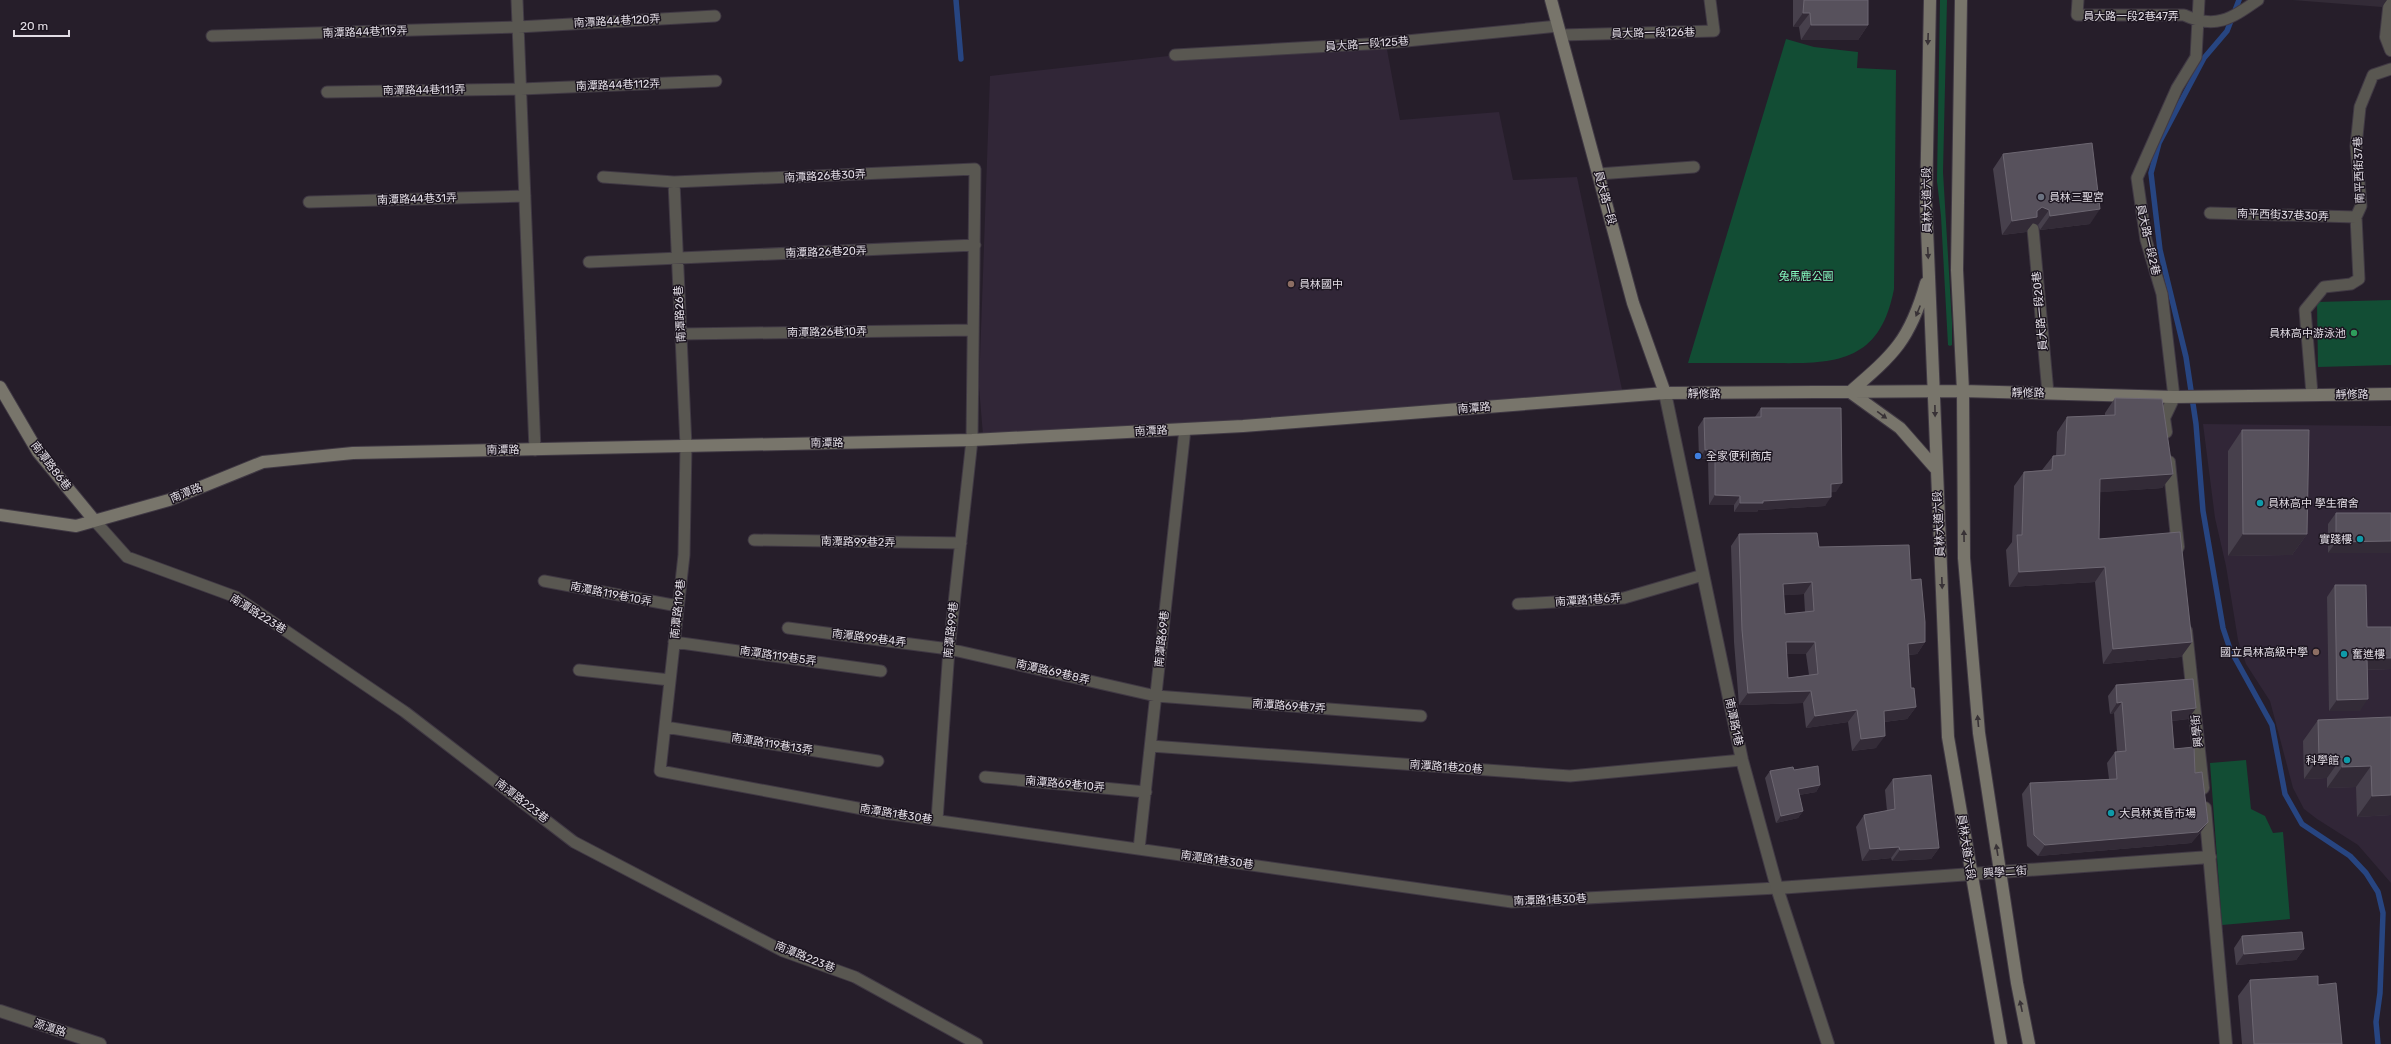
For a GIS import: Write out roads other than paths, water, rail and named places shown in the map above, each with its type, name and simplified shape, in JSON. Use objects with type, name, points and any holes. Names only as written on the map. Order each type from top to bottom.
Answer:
[{"type":"street","name":"員大路一段","points":[[1551,0],[1633,303],[1665,393]]},
{"type":"street","name":"員林大道六段","points":[[1930,0],[1926,133],[1929,274],[1948,737],[1970,875],[2001,1044]]},
{"type":"street","points":[[1962,0],[1957,270],[1962,391],[1965,566],[1979,733],[2016,983],[2029,1044]]},
{"type":"street","points":[[2390,0],[2386,37],[2391,50]]},
{"type":"street","points":[[1929,274],[1919,309],[1908,334],[1889,359],[1850,392],[1900,428],[1936,469]]},
{"type":"street","name":"南潭路86巷","points":[[0,387],[38,452],[94,520]]},
{"type":"street","name":"靜修路","points":[[1665,393],[1962,391],[2174,396],[2391,394]]},
{"type":"street","name":"南潭路","points":[[0,515],[76,526],[169,500],[263,462],[353,453],[972,440],[1185,429],[1665,393]]},
{"type":"street","name":"南潭路1巷","points":[[1665,393],[1742,760],[1777,888],[1828,1044]]},
{"type":"street","points":[[2174,396],[2164,418],[2179,559]]},
{"type":"street","name":"興學街","points":[[2186,622],[2210,857],[2226,1044]]},
{"type":"street","name":"興學二街","points":[[1777,888],[2210,857]]},
{"type":"street","name":"源潭路","points":[[0,1011],[100,1044]]},
{"type":"lane","points":[[517,0],[536,450]]},
{"type":"lane","name":"員大路一段126巷","points":[[1560,30],[1714,31],[1710,0]]},
{"type":"lane","name":"員大路一段2巷47弄","points":[[2078,0],[2077,16],[2184,15],[2199,22]]},
{"type":"lane","name":"員大路一段2巷","points":[[2174,396],[2162,294],[2146,240],[2137,178],[2177,88],[2196,57],[2199,0]]},
{"type":"lane","points":[[2199,22],[2229,20],[2258,0]]},
{"type":"lane","name":"南潭路44巷120弄","points":[[518,27],[716,16]]},
{"type":"lane","name":"南潭路44巷119弄","points":[[212,36],[518,27]]},
{"type":"lane","name":"員大路一段125巷","points":[[1174,55],[1386,43],[1560,30]]},
{"type":"lane","name":"南平西街37巷","points":[[2312,394],[2305,310],[2324,287],[2351,284],[2360,279],[2356,217],[2361,206],[2356,146],[2360,106],[2373,75],[2391,69]]},
{"type":"lane","name":"南潭路44巷112弄","points":[[521,88],[716,81]]},
{"type":"lane","name":"南潭路44巷111弄","points":[[327,92],[521,88]]},
{"type":"lane","points":[[1598,174],[1694,167]]},
{"type":"lane","name":"南潭路26巷30弄","points":[[603,177],[674,182],[975,169]]},
{"type":"lane","name":"南潭路99巷","points":[[936,820],[949,649],[972,440],[975,169]]},
{"type":"lane","name":"南潭路26巷","points":[[674,182],[686,446]]},
{"type":"lane","name":"南潭路44巷31弄","points":[[309,202],[525,196]]},
{"type":"lane","name":"南平西街37巷30弄","points":[[2210,213],[2356,217]]},
{"type":"lane","name":"員大路一段20巷","points":[[2033,229],[2048,394]]},
{"type":"lane","name":"南潭路26巷20弄","points":[[589,262],[975,245]]},
{"type":"lane","name":"南潭路26巷10弄","points":[[681,334],[973,330]]},
{"type":"lane","name":"南潭路69巷","points":[[1139,849],[1185,429]]},
{"type":"lane","name":"南潭路119巷","points":[[660,771],[684,555],[686,446]]},
{"type":"lane","name":"南潭路223巷","points":[[94,520],[127,557],[236,598],[405,712],[574,842],[784,950],[855,977],[977,1044]]},
{"type":"lane","name":"南潭路99巷2弄","points":[[754,540],[961,543]]},
{"type":"lane","name":"南潭路1巷6弄","points":[[1518,604],[1624,598],[1703,575]]},
{"type":"lane","name":"南潭路119巷10弄","points":[[544,581],[678,606]]},
{"type":"lane","name":"南潭路99巷4弄","points":[[788,628],[949,649]]},
{"type":"lane","name":"南潭路119巷5弄","points":[[674,642],[881,671]]},
{"type":"lane","name":"南潭路69巷8弄","points":[[949,649],[1156,696]]},
{"type":"lane","points":[[579,670],[670,680]]},
{"type":"lane","name":"南潭路69巷7弄","points":[[1156,696],[1421,716]]},
{"type":"lane","name":"南潭路119巷13弄","points":[[665,727],[878,761]]},
{"type":"lane","name":"南潭路1巷20巷","points":[[1151,746],[1570,776],[1742,760]]},
{"type":"lane","name":"南潭路1巷30巷","points":[[660,771],[884,813],[1512,902],[1777,888]]},
{"type":"lane","name":"南潭路69巷10弄","points":[[985,777],[1146,792]]},
{"type":"waterway","points":[[956,0],[961,59]]},
{"type":"waterway","points":[[2239,0],[2227,31],[2204,58],[2159,143],[2151,173],[2160,250],[2186,357],[2196,424],[2203,511],[2223,628],[2230,649],[2272,725],[2285,794],[2302,824],[2350,856],[2366,873],[2378,892],[2383,913],[2380,993],[2376,1022],[2378,1044]]},
{"type":"place","name":"員林三聖宮","points":[[2041,197]]},
{"type":"place","name":"員林國中","points":[[1291,284]]},
{"type":"place","name":"員林高中游泳池","points":[[2354,333]]},
{"type":"place","name":"全家便利商店","points":[[1698,456]]},
{"type":"place","name":"員林高中 學生宿舍","points":[[2260,503]]},
{"type":"place","name":"實踐樓","points":[[2360,539]]},
{"type":"place","name":"國立員林高級中學","points":[[2316,652]]},
{"type":"place","name":"奮進樓","points":[[2344,654]]},
{"type":"place","name":"科學館","points":[[2347,760]]},
{"type":"place","name":"大員林黃昏市場","points":[[2111,813]]},
{"type":"park label","name":"兔馬鹿公園","points":[[1806,276]]}]
